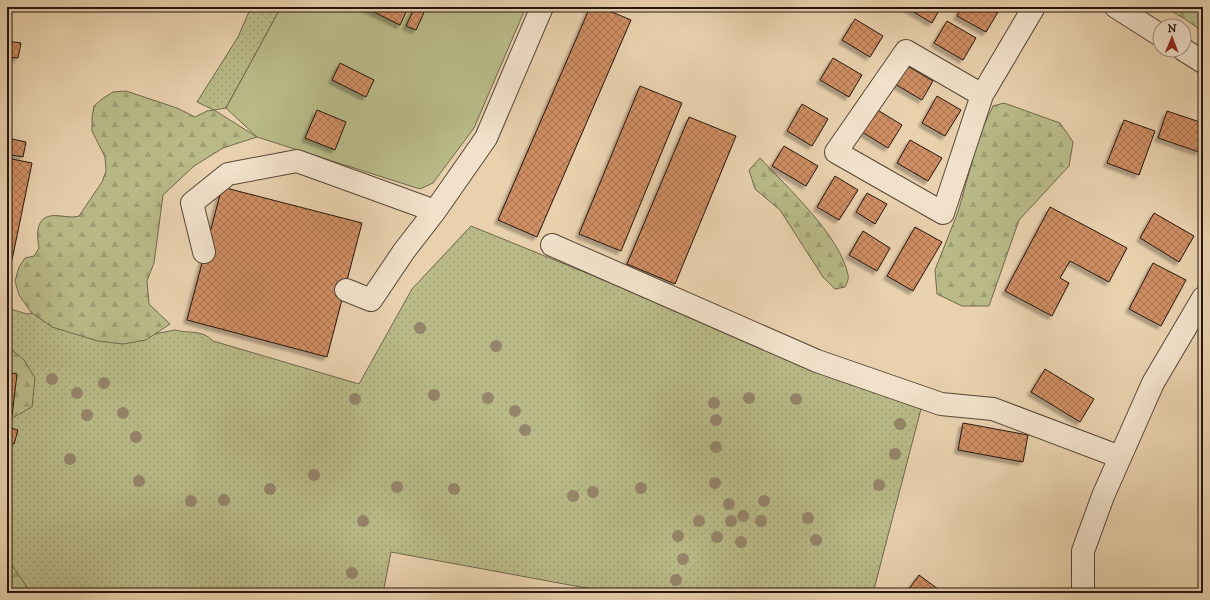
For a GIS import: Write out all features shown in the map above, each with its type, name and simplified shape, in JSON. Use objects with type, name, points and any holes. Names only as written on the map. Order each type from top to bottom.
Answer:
[{"type":"street","points":[[346,290],[371,300],[404,250],[435,211],[486,138],[542,7]]},
{"type":"street","points":[[982,95],[906,51],[836,152],[943,213],[982,95],[1034,7]]},
{"type":"street","points":[[1116,7],[1152,29]]},
{"type":"street","points":[[1192,55],[1203,62]]},
{"type":"street","points":[[204,252],[192,203],[228,174],[297,161],[435,211]]},
{"type":"street","points":[[552,245],[817,361],[941,404],[993,409],[1120,457]]},
{"type":"street","points":[[1083,593],[1083,551],[1103,496],[1153,382],[1203,298]]},
{"type":"green space","points":[[251,7],[281,7],[226,108],[214,110],[197,102],[238,37]]},
{"type":"green space","points":[[281,7],[526,7],[474,128],[433,183],[420,189],[257,137],[226,108]]},
{"type":"green space","points":[[1164,7],[1203,7],[1203,32],[1192,24],[1192,18],[1183,18]]},
{"type":"green space","points":[[126,91],[177,108],[195,117],[207,111],[214,110],[257,137],[223,148],[194,166],[163,195],[154,263],[147,281],[149,304],[170,324],[146,340],[123,344],[98,341],[52,327],[31,312],[19,295],[15,281],[19,267],[25,258],[34,256],[39,248],[38,229],[42,221],[50,216],[79,216],[102,182],[106,171],[105,157],[92,131],[94,106],[113,92]]},
{"type":"green space","points":[[1004,103],[1060,123],[1073,142],[1069,166],[1019,220],[989,306],[962,306],[937,294],[935,270],[958,212],[980,133],[993,106]]},
{"type":"green space","points":[[760,158],[812,213],[835,245],[843,260],[848,275],[848,280],[845,287],[835,289],[823,277],[780,210],[755,189],[749,170]]},
{"type":"green space","points":[[471,226],[921,409],[873,593],[613,593],[391,552],[383,593],[7,593],[7,308],[27,314],[33,313],[38,317],[119,341],[175,330],[200,333],[209,337],[213,341],[359,384],[412,289]]},
{"type":"green space","points":[[7,346],[24,360],[35,378],[32,407],[7,421]]},
{"type":"green space","points":[[7,560],[16,571],[31,593],[7,593]]},
{"type":"building","points":[[364,7],[394,7],[406,12],[400,25]]},
{"type":"building","points":[[415,7],[426,8],[416,30],[406,26]]},
{"type":"building","points":[[590,7],[600,7],[631,20],[537,237],[498,220]]},
{"type":"building","points":[[941,7],[932,23],[907,8]]},
{"type":"building","points":[[962,7],[989,7],[998,12],[986,32],[957,16]]},
{"type":"building","points":[[855,19],[883,36],[870,57],[842,40]]},
{"type":"building","points":[[947,21],[976,38],[963,60],[934,43]]},
{"type":"building","points":[[7,41],[21,43],[18,58],[7,57]]},
{"type":"building","points":[[833,58],[862,75],[849,97],[820,80]]},
{"type":"building","points":[[340,63],[374,80],[366,97],[332,80]]},
{"type":"building","points":[[904,64],[933,81],[922,100],[893,83]]},
{"type":"building","points":[[640,86],[682,103],[621,251],[579,234]]},
{"type":"building","points":[[937,96],[961,110],[945,136],[922,123]]},
{"type":"building","points":[[802,104],[828,119],[812,146],[787,131]]},
{"type":"building","points":[[876,109],[902,125],[888,148],[862,132]]},
{"type":"building","points":[[317,110],[346,122],[335,150],[305,138]]},
{"type":"building","points":[[1167,111],[1203,123],[1203,140],[1199,152],[1158,138]]},
{"type":"building","points":[[689,117],[736,136],[675,284],[627,264]]},
{"type":"building","points":[[1124,120],[1155,131],[1139,175],[1107,163]]},
{"type":"building","points":[[7,138],[26,142],[23,157],[7,154]]},
{"type":"building","points":[[910,140],[942,158],[928,181],[897,163]]},
{"type":"building","points":[[784,146],[818,166],[806,186],[772,166]]},
{"type":"building","points":[[7,158],[32,163],[12,260],[7,259]]},
{"type":"building","points":[[835,176],[858,190],[839,220],[817,207]]},
{"type":"building","points":[[222,187],[362,223],[327,357],[187,320]]},
{"type":"building","points":[[867,193],[887,204],[875,224],[856,212]]},
{"type":"building","points":[[1050,207],[1127,248],[1109,282],[1070,261],[1060,278],[1069,283],[1052,316],[1005,291]]},
{"type":"building","points":[[1154,213],[1194,236],[1179,262],[1140,238]]},
{"type":"building","points":[[915,227],[942,242],[913,291],[887,276]]},
{"type":"building","points":[[863,231],[890,248],[877,271],[849,255]]},
{"type":"building","points":[[1153,263],[1186,280],[1161,326],[1129,309]]},
{"type":"building","points":[[1045,369],[1094,399],[1080,422],[1031,392]]},
{"type":"building","points":[[7,372],[17,374],[12,416],[7,415]]},
{"type":"building","points":[[963,423],[1028,435],[1023,462],[958,450]]},
{"type":"building","points":[[7,427],[18,430],[14,444],[7,442]]},
{"type":"building","points":[[919,575],[938,589],[935,593],[914,593],[909,589]]}]
